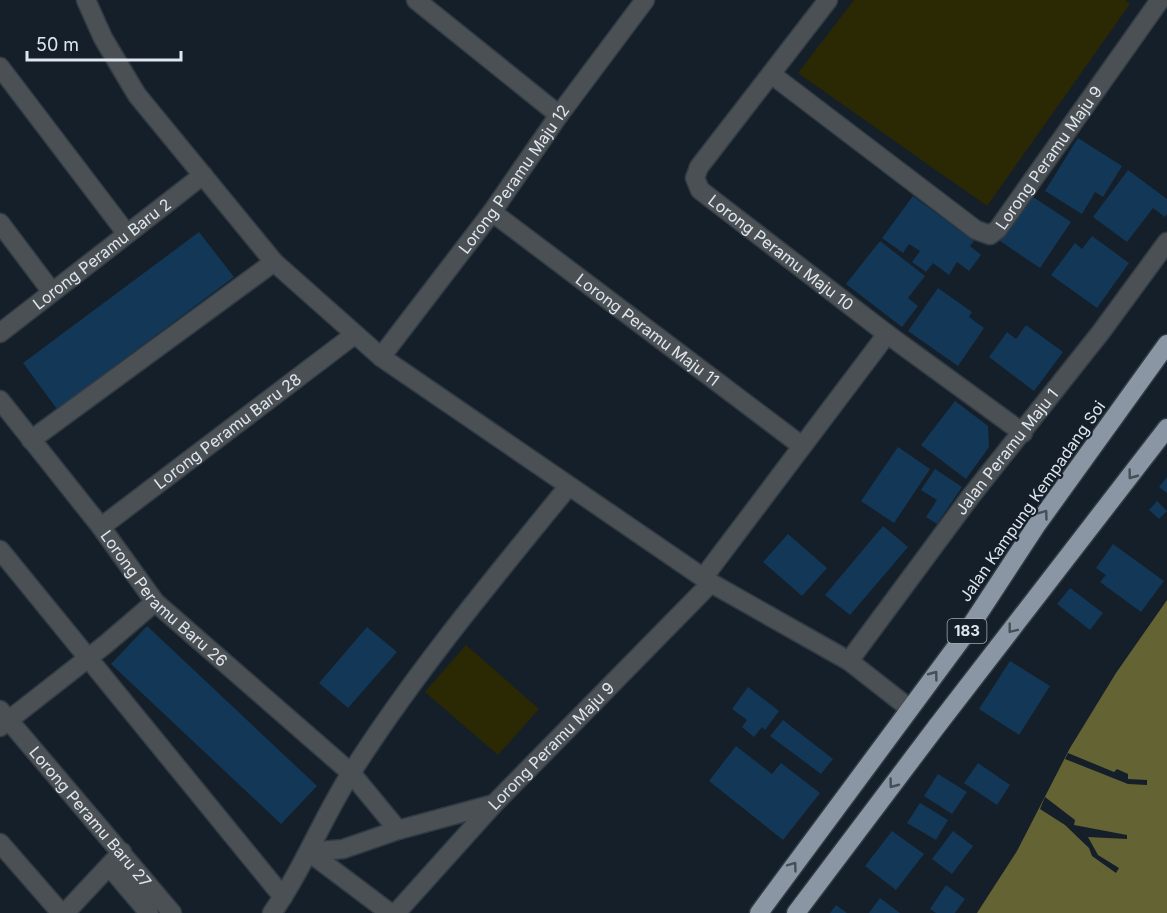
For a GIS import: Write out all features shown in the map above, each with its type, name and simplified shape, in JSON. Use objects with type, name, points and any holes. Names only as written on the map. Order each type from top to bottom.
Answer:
[{"type":"highway","name":"Jalan Kampung Kempadang Soi","points":[[759,913],[964,636],[1036,526],[1167,344]]},
{"type":"highway","name":"183","points":[[796,913],[1167,428]]},
{"type":"street","points":[[86,0],[103,38],[137,95],[273,262],[354,335],[381,357],[568,487],[707,580],[849,661],[909,708]]},
{"type":"street","points":[[416,0],[559,115]]},
{"type":"street","name":"Lorong Peramu Maju 12","points":[[381,357],[492,212],[559,115],[645,0]]},
{"type":"street","name":"Lorong Peramu Maju 10","points":[[828,0],[699,167],[695,178],[700,190],[887,334],[1023,433]]},
{"type":"street","points":[[1161,0],[1167,3]]},
{"type":"street","name":"Lorong Peramu Maju 9","points":[[771,74],[976,230],[990,235],[998,229],[1161,0]]},
{"type":"street","points":[[0,67],[127,234]]},
{"type":"street","name":"Lorong Peramu Baru 2","points":[[0,333],[203,175]]},
{"type":"street","name":"Lorong Peramu Maju 11","points":[[492,212],[802,446]]},
{"type":"street","points":[[0,223],[52,292]]},
{"type":"street","name":"Jalan Peramu Maju 1","points":[[849,661],[972,496],[1023,433],[1167,243]]},
{"type":"street","points":[[31,440],[273,262]]},
{"type":"street","name":"Lorong Peramu Maju 9","points":[[396,913],[494,804],[707,580],[802,446],[887,334]]},
{"type":"street","name":"Lorong Peramu Baru 28","points":[[101,527],[354,335]]},
{"type":"street","name":"Lorong Peramu Baru 26","points":[[0,400],[101,527],[154,602],[351,773],[398,830]]},
{"type":"street","points":[[272,913],[309,852],[351,773],[401,697],[568,487]]},
{"type":"street","points":[[0,550],[283,897]]},
{"type":"street","points":[[3,719],[87,659],[154,602]]},
{"type":"street","name":"Lorong Peramu Baru 27","points":[[3,719],[122,852],[172,913]]},
{"type":"street","points":[[309,852],[343,849],[398,830],[494,804]]},
{"type":"street","points":[[0,843],[63,913],[122,852]]},
{"type":"street","points":[[309,852],[390,913]]},
{"type":"street","points":[[109,866],[149,913]]},
{"type":"shaded area","points":[[854,0],[1125,0],[1130,4],[987,206],[798,73]]},
{"type":"shaded area","points":[[1167,600],[1167,913],[977,913],[1017,851],[1070,748],[1116,673]]},
{"type":"shaded area","points":[[466,645],[539,709],[498,755],[425,692]]},
{"type":"pier","points":[[1068,753],[1114,772],[1117,769],[1128,774],[1128,779],[1147,780],[1147,785],[1128,784],[1065,759]]},
{"type":"pier","points":[[1045,797],[1075,820],[1074,825],[1127,835],[1127,839],[1088,837],[1098,855],[1119,868],[1116,873],[1092,856],[1089,848],[1065,825],[1040,809]]},
{"type":"building","points":[[1078,138],[1122,166],[1103,197],[1095,192],[1082,214],[1045,191]]},
{"type":"building","points":[[1128,170],[1167,199],[1167,214],[1165,217],[1153,208],[1127,242],[1093,217]]},
{"type":"building","points":[[1030,195],[1071,222],[1040,268],[1000,241]]},
{"type":"building","points":[[913,196],[974,241],[970,246],[981,255],[969,271],[957,262],[949,275],[933,263],[926,272],[912,262],[920,251],[909,244],[903,253],[882,238]]},
{"type":"building","points":[[199,232],[234,277],[57,409],[23,363]]},
{"type":"building","points":[[1092,236],[1129,263],[1097,308],[1051,275],[1075,243],[1082,249]]},
{"type":"building","points":[[880,241],[925,276],[908,298],[918,306],[902,327],[846,284]]},
{"type":"building","points":[[938,288],[972,312],[969,317],[984,328],[958,366],[908,331]]},
{"type":"building","points":[[1026,325],[1063,352],[1034,391],[989,357],[1007,332],[1016,339]]},
{"type":"building","points":[[955,401],[988,426],[989,447],[966,479],[921,445]]},
{"type":"building","points":[[898,447],[930,469],[894,523],[861,501]]},
{"type":"building","points":[[935,469],[962,487],[937,524],[926,517],[937,500],[921,490]]},
{"type":"building","points":[[1167,477],[1167,493],[1159,487]]},
{"type":"building","points":[[1157,501],[1167,511],[1159,519],[1149,510]]},
{"type":"building","points":[[883,526],[908,547],[850,615],[825,595]]},
{"type":"building","points":[[788,534],[827,568],[802,596],[763,562]]},
{"type":"building","points":[[1113,544],[1164,581],[1141,612],[1100,582],[1106,575],[1096,568]]},
{"type":"building","points":[[1070,588],[1103,613],[1090,630],[1057,604]]},
{"type":"building","points":[[147,626],[317,786],[281,824],[111,664]]},
{"type":"building","points":[[367,627],[397,652],[348,708],[319,683]]},
{"type":"building","points":[[1010,661],[1050,686],[1019,735],[979,709]]},
{"type":"building","points":[[748,687],[779,711],[765,730],[762,727],[754,737],[742,727],[747,720],[732,709]]},
{"type":"building","points":[[783,720],[833,759],[821,774],[770,736]]},
{"type":"building","points":[[736,746],[772,774],[781,763],[820,793],[783,840],[709,781]]},
{"type":"building","points":[[978,763],[1010,785],[997,805],[964,783]]},
{"type":"building","points":[[938,774],[967,792],[952,814],[924,796]]},
{"type":"building","points":[[920,803],[948,820],[936,840],[907,823]]},
{"type":"building","points":[[892,831],[924,854],[896,890],[865,866]]},
{"type":"building","points":[[953,831],[973,846],[952,874],[932,859]]},
{"type":"building","points":[[946,885],[965,899],[955,913],[936,913],[930,909]]},
{"type":"building","points":[[880,898],[900,913],[869,913]]},
{"type":"building","points":[[836,905],[847,913],[830,913]]}]
